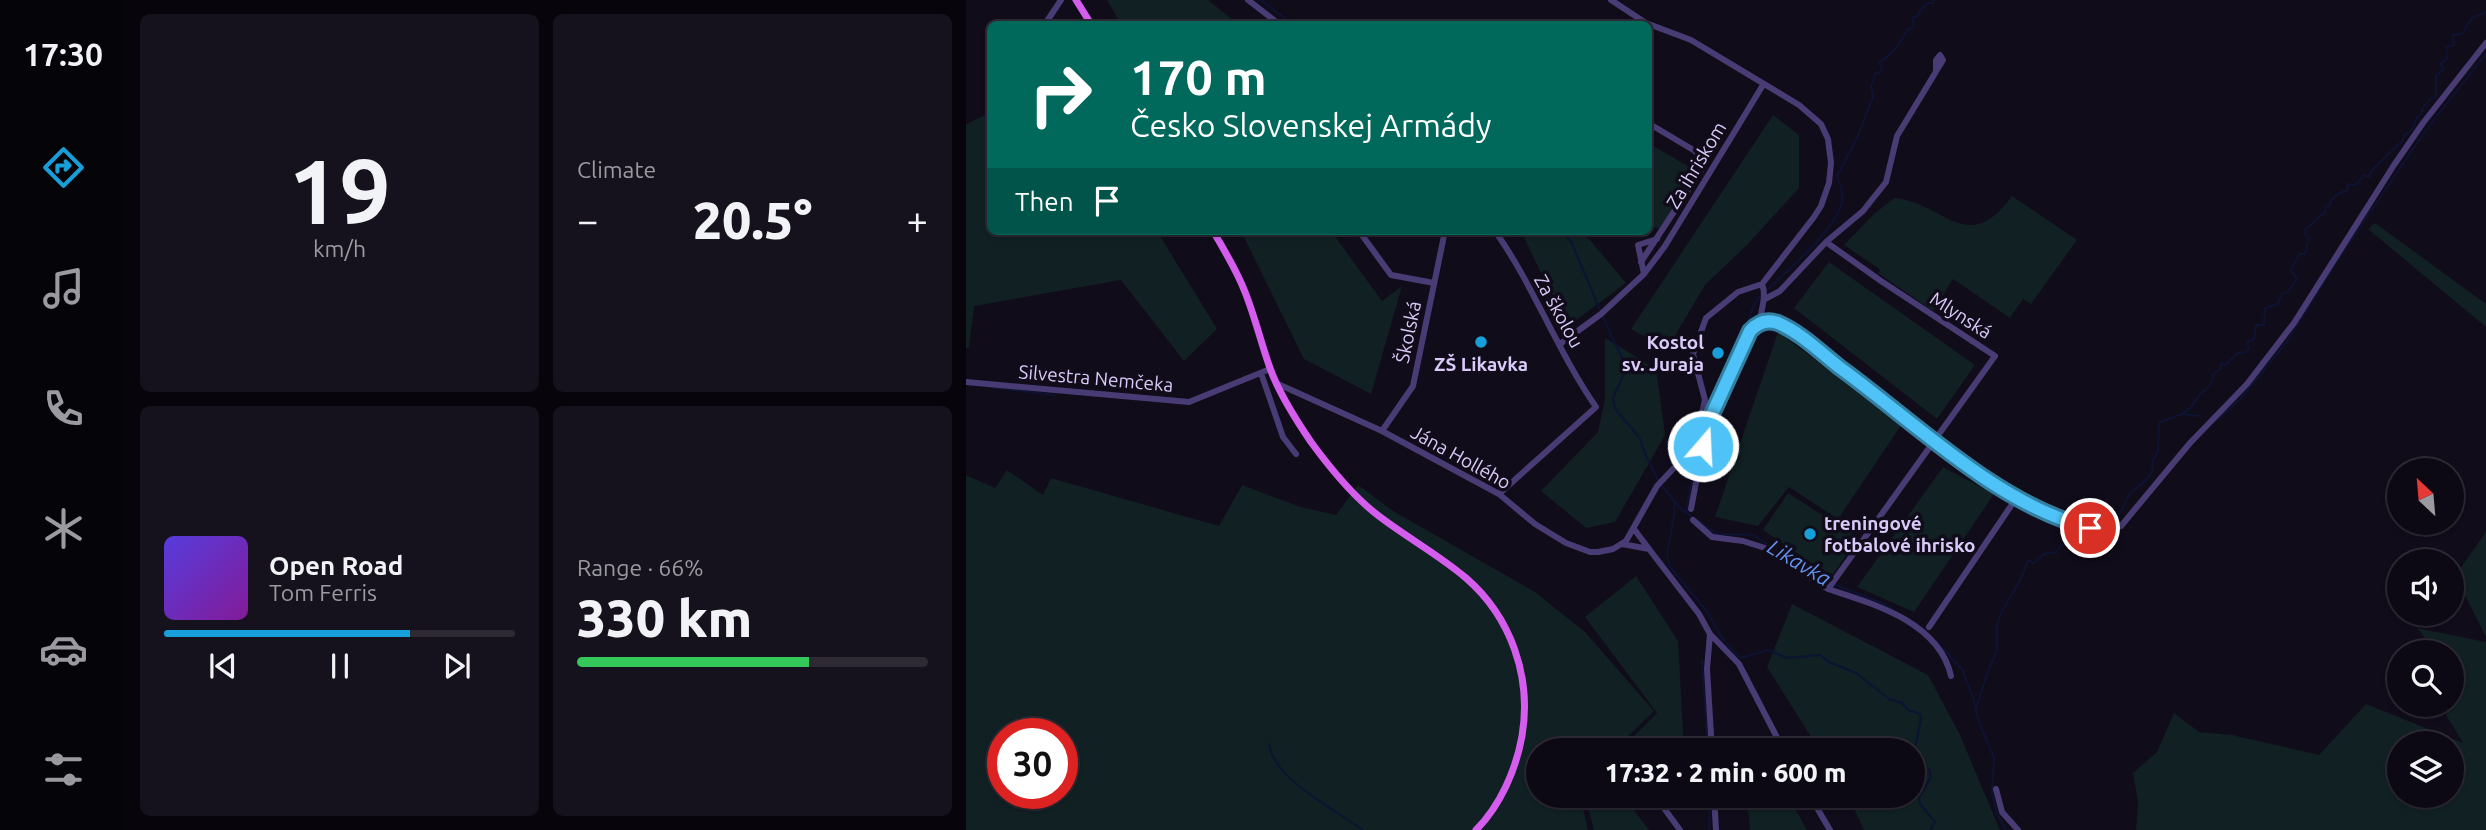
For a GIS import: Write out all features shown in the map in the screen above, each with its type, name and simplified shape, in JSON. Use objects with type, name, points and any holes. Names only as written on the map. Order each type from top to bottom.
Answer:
[{"type":"main road","points":[[1076,0],[1089,21]]},
{"type":"main road","points":[[1215,235],[1245,291],[1270,369],[1306,435],[1339,478],[1374,512],[1472,584],[1493,609],[1511,640],[1524,684],[1521,743],[1503,791],[1476,830]]},
{"type":"street","points":[[1047,21],[1061,0]]},
{"type":"street","points":[[1248,0],[1275,21]]},
{"type":"street","points":[[1611,0],[1643,21]]},
{"type":"street","points":[[1652,25],[1691,40],[1799,105],[1821,124],[1826,133],[1831,163],[1829,183],[1821,206],[1762,284],[1738,292],[1706,318],[1693,354],[1705,400],[1697,434],[1703,446],[1691,509]]},
{"type":"street","points":[[1622,544],[1663,478],[1701,439],[1750,331],[1760,323],[1770,321],[1789,329],[1882,398],[1956,458],[2017,497],[2080,525],[2111,530],[2121,526],[2190,443],[2248,384],[2294,323],[2423,123],[2486,43]]},
{"type":"street","points":[[1765,299],[1780,290],[1826,242],[1863,211],[1886,182],[1897,136],[1937,70]]},
{"type":"street","name":"Za ihriskom","points":[[1560,344],[1601,314],[1644,274],[1665,246],[1763,85]]},
{"type":"street","points":[[1641,262],[1702,169],[1700,158],[1695,151],[1652,125]]},
{"type":"street","points":[[1362,235],[1391,275],[1434,283]]},
{"type":"street","name":"Školská","points":[[1382,431],[1413,386],[1444,235]]},
{"type":"street","name":"Za školou","points":[[1496,235],[1596,407],[1499,494]]},
{"type":"street","points":[[1644,274],[1637,245],[1657,239]]},
{"type":"street","name":"Mlynská","points":[[1826,242],[1995,356],[1830,585]]},
{"type":"street","points":[[1760,323],[1765,299],[1762,284]]},
{"type":"street","name":"Silvestra Nemčeka","points":[[966,382],[1189,402],[1270,369]]},
{"type":"street","points":[[1261,373],[1283,438],[1296,454]]},
{"type":"street","name":"Jána Hollého","points":[[1278,384],[1382,431],[1499,494],[1535,524],[1576,548],[1598,552],[1622,544],[1649,549]]},
{"type":"street","points":[[1928,628],[2017,497]]},
{"type":"street","points":[[1693,520],[1712,537],[1743,541],[1765,548],[1830,585],[1886,608],[1926,634],[1946,659],[1951,676]]},
{"type":"street","points":[[1634,528],[1699,614],[1710,634],[1739,664],[1777,738]]},
{"type":"street","points":[[1710,634],[1708,651],[1711,738]]},
{"type":"street","points":[[1708,651],[1722,646]]},
{"type":"street","points":[[1996,789],[2002,812],[2018,830]]},
{"type":"street","points":[[1664,808],[1680,830]]},
{"type":"street","points":[[1715,808],[1717,830]]},
{"type":"street","points":[[1817,808],[1830,830]]},
{"type":"shaded area","points":[[1107,0],[1208,0],[1234,21],[1119,21]]},
{"type":"shaded area","points":[[987,114],[987,235],[1159,235],[1217,329],[1184,361],[1121,280],[974,306],[969,348],[966,348],[966,124]]},
{"type":"shaded area","points":[[1773,115],[1799,135],[1799,188],[1747,245],[1705,285],[1667,349],[1631,329]]},
{"type":"shaded area","points":[[1652,145],[1693,169],[1695,177],[1660,229],[1652,226]]},
{"type":"shaded area","points":[[2012,196],[2077,240],[2031,304],[2023,299],[2010,318],[1953,279],[1933,311],[1878,273],[1881,270],[1844,245],[1894,198],[1912,202],[1955,222],[1968,225],[1982,223],[1996,214]]},
{"type":"shaded area","points":[[2375,223],[2486,304],[2486,327],[2368,229]]},
{"type":"shaded area","points":[[1243,235],[1334,235],[1382,301],[1402,286],[1371,394],[1304,359]]},
{"type":"shaded area","points":[[1523,235],[1582,235],[1590,240],[1626,283],[1567,327]]},
{"type":"shaded area","points":[[1829,262],[1975,365],[1937,419],[1794,308]]},
{"type":"shaded area","points":[[1778,332],[1902,424],[1838,519],[1789,487],[1758,526],[1715,517]]},
{"type":"shaded area","points":[[1605,338],[1656,369],[1665,435],[1615,522],[1586,528],[1541,491],[1598,432],[1605,399]]},
{"type":"shaded area","points":[[1943,467],[1994,494],[1914,612],[1857,587]]},
{"type":"shaded area","points":[[1007,470],[1043,495],[1051,478],[1219,526],[1242,485],[1301,507],[1336,515],[1358,485],[1393,511],[1535,592],[1585,632],[1654,711],[1626,738],[1526,738],[1526,808],[1583,808],[1588,830],[966,830],[966,475],[995,488]]},
{"type":"shaded area","name":"treningové fotbalové ihrisko","points":[[1788,493],[1858,538],[1831,577],[1763,530]]},
{"type":"shaded area","points":[[2486,532],[2486,637],[2464,594],[2464,563]]},
{"type":"shaded area","points":[[1636,576],[1678,641],[1683,738],[1632,738],[1657,713],[1585,617]]},
{"type":"shaded area","points":[[1792,604],[1928,675],[1960,735],[2000,830],[1864,830],[1854,808],[1925,808],[1925,738],[1812,738],[1767,667]]},
{"type":"shaded area","points":[[2417,628],[2486,642],[2486,830],[2136,830],[2138,802],[2133,773],[2157,752],[2174,713],[2199,732],[2232,735],[2319,755],[2366,704],[2387,712],[2387,717],[2398,717],[2433,731],[2387,731],[2387,808],[2464,808],[2464,731],[2456,731],[2447,717],[2464,717],[2464,640],[2427,640]]},
{"type":"shaded area","points":[[1588,808],[1632,808],[1649,830],[1594,830]]},
{"type":"shaded area","points":[[1748,808],[1795,808],[1807,830],[1750,830]]},
{"type":"waterway","name":"Likavka","points":[[1261,0],[1288,21]]},
{"type":"waterway","points":[[1766,291],[1820,239],[1837,215],[1842,203],[1837,176],[1857,138],[1873,97],[1871,86],[1876,73],[1881,72],[1879,63],[1896,48],[1907,30],[1914,27],[1912,18],[1919,15],[1927,3],[1933,3],[1934,0]]},
{"type":"waterway","points":[[2096,524],[2115,519],[2128,497],[2149,477],[2158,451],[2159,423],[2187,410],[2212,381],[2213,374],[2221,369],[2221,363],[2225,365],[2238,353],[2246,352],[2249,348],[2247,342],[2254,339],[2256,325],[2264,325],[2265,308],[2278,304],[2282,294],[2288,292],[2297,279],[2291,270],[2299,254],[2305,254],[2309,238],[2305,235],[2306,228],[2325,213],[2326,206],[2329,206],[2336,196],[2347,191],[2348,184],[2356,185],[2364,175],[2369,177],[2372,170],[2403,140],[2404,135],[2413,129],[2422,109],[2430,99],[2436,97],[2436,76],[2444,69],[2440,64],[2448,58],[2446,47],[2454,45],[2453,35],[2462,34],[2472,18],[2486,12]]},
{"type":"waterway","points":[[2217,420],[2240,399],[2286,343],[2341,255],[2426,130],[2486,54]]},
{"type":"waterway","name":"Likavka","points":[[1564,235],[1571,241],[1600,310]]},
{"type":"waterway","points":[[1711,410],[1756,301],[1762,295]]},
{"type":"waterway","name":"Likavka","points":[[1602,315],[1623,360],[1624,374],[1613,398],[1615,409],[1639,437],[1659,482]]},
{"type":"waterway","points":[[991,387],[1054,395]]},
{"type":"waterway","points":[[2183,414],[2199,416]]},
{"type":"waterway","points":[[1686,511],[1698,447]]},
{"type":"waterway","name":"Likavka","points":[[1662,486],[1681,509],[1692,517]]},
{"type":"waterway","points":[[1674,501],[1675,512],[1667,553],[1669,566],[1706,610],[1724,641],[1740,658],[1769,650],[1787,658],[1820,655],[1829,662],[1856,673],[1889,699],[1920,714],[1918,738]]},
{"type":"waterway","name":"Likavka","points":[[1697,520],[1717,534],[1753,535],[1833,584],[1882,603],[1901,614]]},
{"type":"waterway","points":[[1976,709],[1997,650],[1997,625],[2028,560],[2034,563],[2044,554],[2056,552],[2062,544],[2071,546],[2089,529]]},
{"type":"waterway","name":"Likavka","points":[[1906,617],[1927,632]]},
{"type":"waterway","name":"Likavka","points":[[1936,641],[1962,669],[1973,697],[1978,720],[1994,758],[1992,793],[1997,814],[2006,830]]},
{"type":"waterway","points":[[1702,660],[1707,738]]},
{"type":"waterway","points":[[1269,744],[1273,757],[1293,781],[1363,830]]},
{"type":"waterway","points":[[1929,769],[1931,777],[1919,798],[1920,804],[1935,822],[1930,830]]},
{"type":"waterway","points":[[1709,830],[1710,808]]},
{"type":"place","name":"ZŠ Likavka","points":[[1481,342]]},
{"type":"place","name":"Kostol sv. Juraja","points":[[1718,353]]},
{"type":"place","name":"treningové fotbalové ihrisko","points":[[1810,534]]},
{"type":"route","points":[[1703,446],[1702,436],[1750,331],[1756,324],[1776,322],[1882,398],[1956,458],[2017,497],[2090,528]]}]
